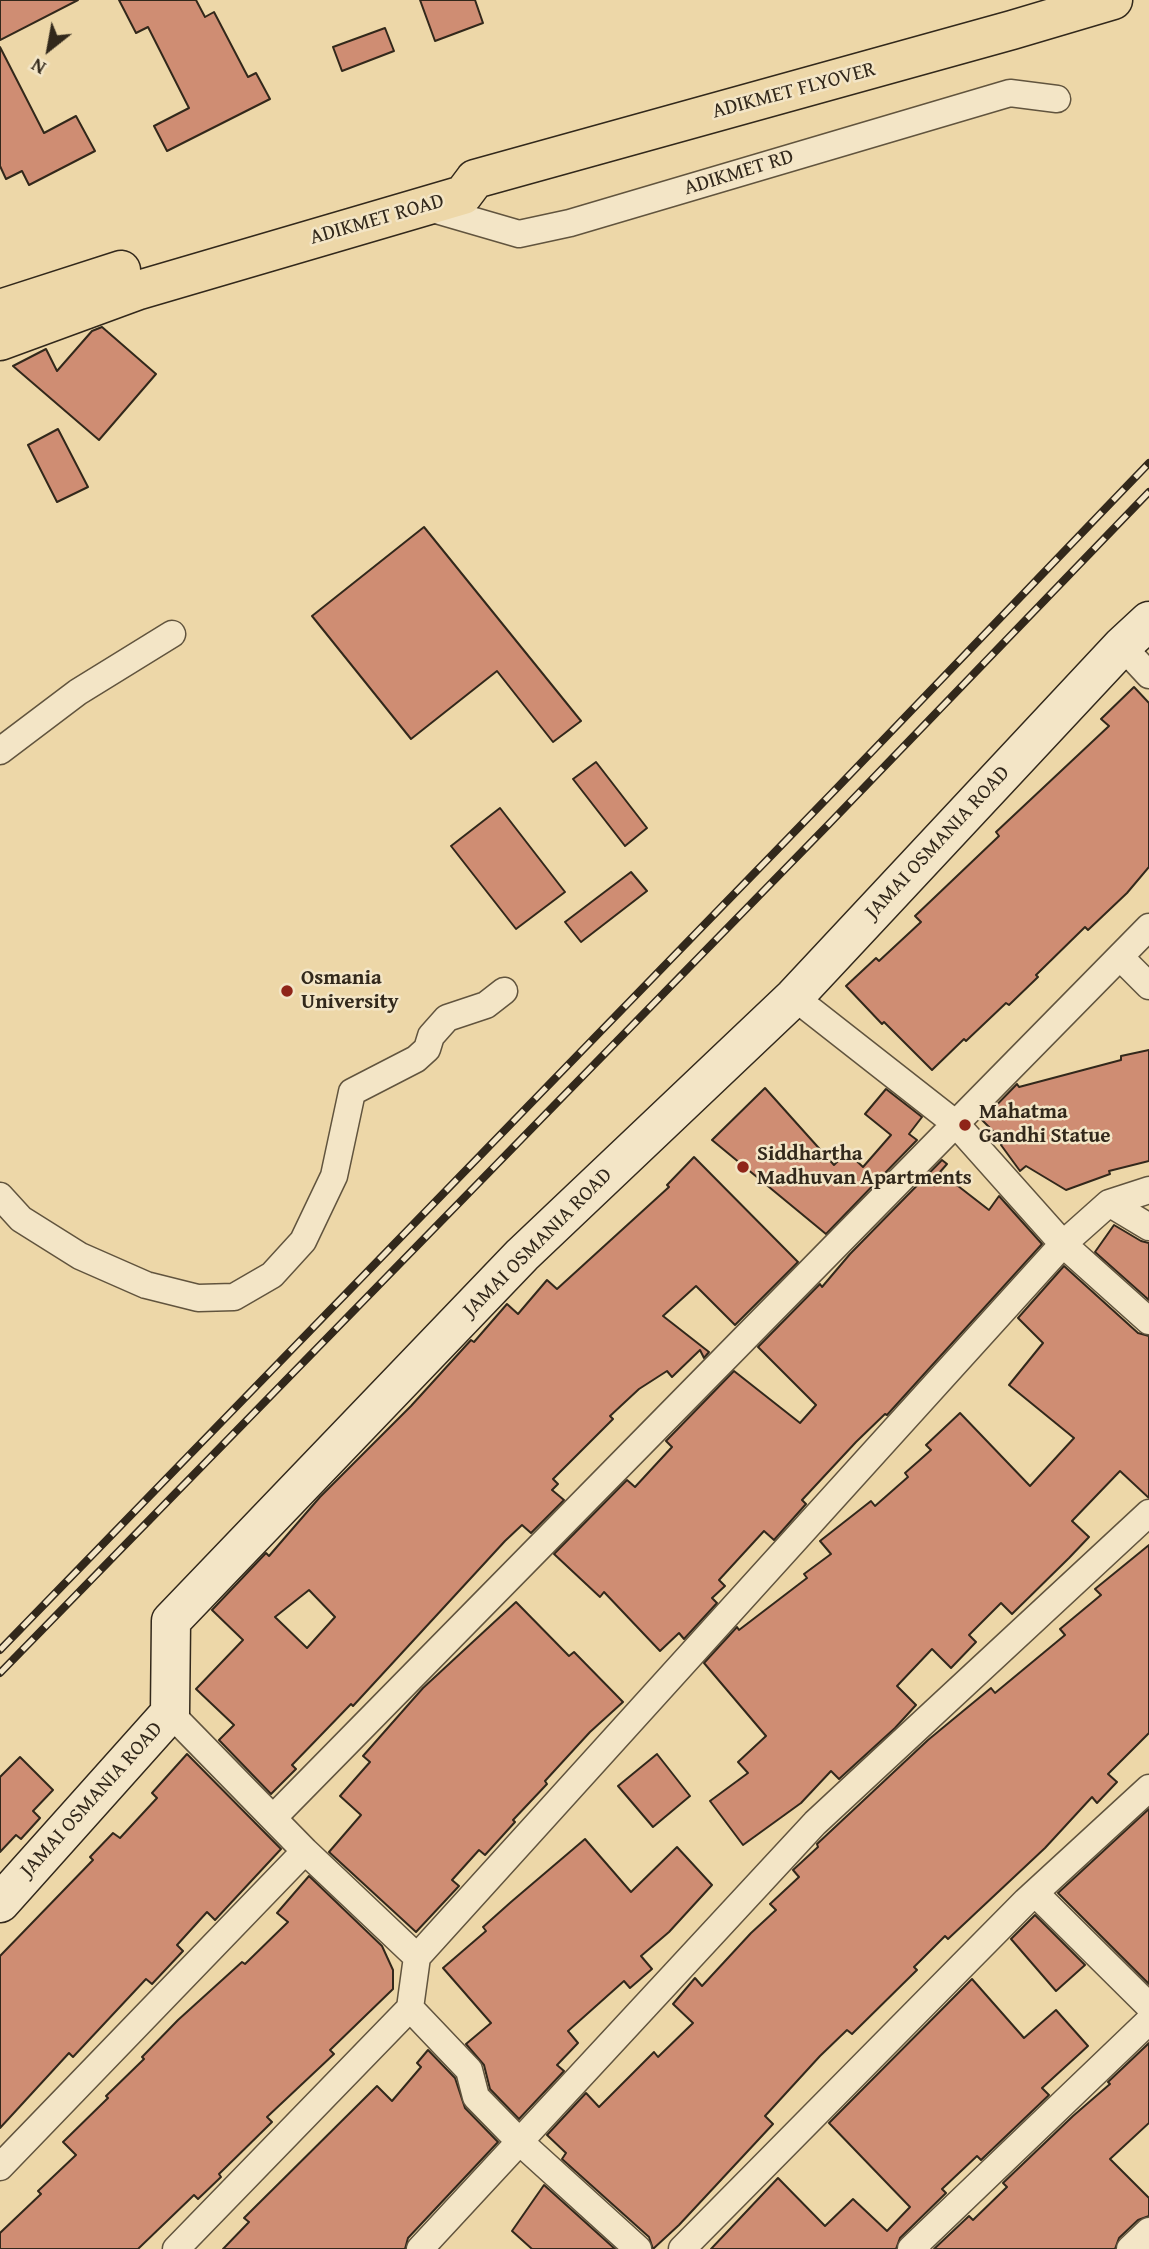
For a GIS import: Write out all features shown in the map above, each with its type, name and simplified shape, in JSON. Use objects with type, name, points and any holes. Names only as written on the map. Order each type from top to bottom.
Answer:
[{"type":"main road","name":"ADIKMET FLYOVER","points":[[485,176],[1114,0]]},
{"type":"main road","name":"ADIKMET ROAD","points":[[0,309],[416,181],[456,171],[485,176]]},
{"type":"main road","name":"ADIKMET ROAD","points":[[0,341],[132,292],[463,195],[485,176]]},
{"type":"street","name":"ADIKMET RD","points":[[421,206],[519,234],[570,223],[1010,93],[1057,99]]},
{"type":"street","points":[[0,751],[78,692],[172,634]]},
{"type":"street","points":[[1135,634],[1149,675]]},
{"type":"street","name":"JAMAI OSMANIA ROAD","points":[[0,1903],[170,1713],[172,1621],[522,1255],[794,997],[1135,634]]},
{"type":"street","points":[[273,1818],[1149,927]]},
{"type":"street","points":[[1120,957],[1149,986]]},
{"type":"street","points":[[0,1196],[21,1219],[80,1256],[135,1280],[198,1298],[234,1297],[272,1275],[303,1241],[334,1176],[352,1092],[416,1059],[427,1049],[432,1037],[447,1018],[486,1004],[504,991]]},
{"type":"street","points":[[794,997],[956,1124],[1063,1244],[1149,1321]]},
{"type":"street","points":[[176,2249],[410,2008],[417,1957],[1063,1244],[1109,1203],[1149,1190]]},
{"type":"street","points":[[1109,1203],[1149,1227]]},
{"type":"street","points":[[420,2249],[815,1823],[1149,1513]]},
{"type":"street","points":[[170,1713],[305,1851],[417,1957]]},
{"type":"street","points":[[682,2249],[1035,1893],[1149,1788]]},
{"type":"street","points":[[0,2167],[305,1851]]},
{"type":"street","points":[[1035,1893],[1149,2006]]},
{"type":"street","points":[[410,2008],[469,2070],[476,2097],[638,2249]]},
{"type":"street","points":[[911,2249],[1149,2021]]},
{"type":"street","points":[[1130,2249],[1149,2231]]},
{"type":"building","points":[[0,0],[78,0],[0,40]]},
{"type":"building","points":[[119,0],[196,0],[205,17],[214,12],[248,77],[256,73],[270,99],[167,151],[154,126],[189,108],[148,27],[136,33]]},
{"type":"building","points":[[420,0],[475,0],[483,23],[435,41]]},
{"type":"building","points":[[385,28],[394,51],[342,71],[333,47]]},
{"type":"building","points":[[0,47],[44,133],[76,116],[95,151],[29,185],[22,171],[6,179],[0,166]]},
{"type":"building","points":[[102,327],[156,374],[99,440],[13,366],[46,349],[57,371],[92,331]]},
{"type":"building","points":[[58,429],[88,487],[57,502],[28,445]]},
{"type":"building","points":[[424,527],[581,721],[553,742],[497,671],[411,739],[312,616]]},
{"type":"building","points":[[1134,687],[1149,703],[1149,867],[1127,893],[1088,930],[1085,927],[1009,1005],[1006,1003],[932,1070],[846,986],[876,958],[879,961],[921,922],[915,916],[999,836],[996,832],[1109,726],[1101,719]]},
{"type":"building","points":[[596,762],[647,828],[625,846],[573,779]]},
{"type":"building","points":[[500,808],[565,892],[516,929],[451,846]]},
{"type":"building","points":[[631,872],[647,891],[581,942],[565,922]]},
{"type":"building","points":[[1149,1050],[1149,1161],[1109,1171],[1110,1174],[1066,1190],[1026,1166],[1020,1171],[1001,1145],[1004,1142],[982,1120],[1017,1084],[1019,1087]]},
{"type":"building","points":[[765,1088],[834,1165],[847,1152],[863,1167],[891,1135],[865,1114],[886,1089],[922,1117],[909,1134],[917,1140],[826,1234],[712,1140]]},
{"type":"building","points":[[694,1157],[798,1262],[735,1325],[696,1286],[663,1316],[709,1352],[704,1358],[700,1350],[672,1377],[667,1371],[639,1389],[610,1416],[613,1419],[553,1479],[558,1484],[552,1490],[564,1500],[531,1533],[522,1525],[505,1541],[353,1706],[351,1704],[292,1765],[296,1769],[271,1794],[219,1740],[234,1725],[196,1689],[243,1640],[212,1610],[266,1553],[269,1556],[320,1497],[411,1406],[471,1340],[474,1342],[507,1304],[518,1314],[547,1280],[557,1289],[669,1187],[667,1185]],"holes":[[[309,1590],[335,1617],[307,1648],[275,1617]]]},
{"type":"building","points":[[942,1160],[947,1164],[940,1172],[989,1210],[999,1196],[1042,1244],[887,1415],[856,1442],[802,1500],[806,1504],[774,1540],[764,1531],[719,1580],[725,1586],[712,1598],[717,1603],[684,1639],[679,1633],[660,1651],[604,1592],[600,1597],[554,1554],[627,1480],[635,1487],[672,1447],[666,1441],[734,1371],[800,1423],[816,1405],[758,1347],[820,1284],[822,1287],[850,1254]]},
{"type":"building","points":[[1114,1225],[1149,1243],[1149,1300],[1095,1252]]},
{"type":"building","points":[[1064,1266],[1138,1333],[1149,1336],[1149,1498],[1120,1471],[1072,1521],[1089,1537],[1069,1558],[1012,1614],[1001,1603],[969,1635],[976,1642],[951,1668],[932,1649],[897,1686],[916,1705],[895,1728],[839,1779],[831,1771],[801,1803],[743,1845],[710,1801],[748,1773],[738,1762],[766,1736],[704,1663],[737,1627],[739,1630],[807,1578],[804,1574],[831,1554],[820,1541],[871,1501],[875,1506],[908,1477],[905,1473],[931,1450],[926,1445],[960,1413],[1030,1486],[1074,1438],[1009,1385],[1043,1343],[1018,1318]]},
{"type":"building","points":[[1149,1545],[1149,1733],[1108,1774],[1117,1782],[1097,1803],[1092,1797],[1045,1848],[948,1939],[945,1936],[914,1967],[917,1970],[852,2034],[847,2030],[820,2056],[765,2116],[773,2124],[679,2225],[653,2249],[649,2237],[562,2159],[566,2153],[547,2135],[586,2093],[599,2107],[654,2052],[658,2057],[693,2023],[673,2004],[695,1978],[702,1986],[776,1910],[770,1904],[799,1877],[793,1870],[818,1847],[817,1844],[928,1740],[991,1688],[995,1693],[1065,1635],[1060,1629],[1101,1595],[1095,1589]]},
{"type":"building","points":[[516,1602],[569,1656],[574,1652],[623,1702],[590,1732],[545,1781],[547,1784],[485,1855],[479,1850],[452,1880],[459,1886],[416,1932],[329,1852],[361,1815],[340,1796],[370,1762],[363,1756],[423,1688]]},
{"type":"building","points":[[187,1754],[281,1849],[215,1920],[207,1912],[177,1945],[183,1951],[152,1984],[146,1979],[73,2057],[69,2053],[0,2128],[0,1956],[93,1860],[90,1857],[113,1833],[120,1838],[157,1798],[152,1793]]},
{"type":"building","points":[[657,1754],[690,1796],[653,1827],[618,1786]]},
{"type":"building","points":[[20,1757],[53,1790],[33,1811],[40,1818],[21,1839],[16,1835],[0,1852],[0,1777]]},
{"type":"building","points":[[1149,1809],[1149,1984],[1058,1893]]},
{"type":"building","points":[[585,1839],[631,1892],[677,1847],[712,1885],[669,1932],[641,1956],[652,1969],[630,1988],[624,1981],[568,2031],[578,2043],[557,2065],[564,2071],[519,2119],[490,2089],[484,2065],[466,2044],[491,2023],[443,1968],[486,1931],[483,1927]]},
{"type":"building","points":[[309,1876],[382,1946],[393,1970],[393,1989],[330,2050],[334,2054],[267,2117],[272,2122],[219,2174],[221,2177],[198,2199],[194,2195],[138,2249],[0,2249],[0,2233],[41,2194],[38,2191],[76,2155],[63,2142],[108,2098],[106,2096],[144,2059],[142,2057],[178,2020],[242,1962],[245,1964],[288,1922],[277,1913]]},
{"type":"building","points":[[1035,1915],[1085,1965],[1056,1991],[1011,1939]]},
{"type":"building","points":[[972,1979],[1024,2038],[1056,2010],[1088,2046],[1042,2088],[1049,2095],[981,2160],[977,2156],[942,2189],[946,2193],[900,2238],[896,2249],[711,2249],[778,2178],[825,2226],[853,2199],[887,2231],[910,2207],[829,2123]]},
{"type":"building","points":[[1149,2043],[1149,2123],[1110,2159],[1149,2198],[1149,2216],[1138,2220],[1119,2238],[1115,2249],[934,2249],[969,2216],[973,2220],[1007,2187],[1003,2183],[1110,2084],[1108,2082]]},
{"type":"building","points":[[428,2050],[455,2078],[465,2108],[498,2142],[408,2238],[405,2249],[223,2249],[249,2222],[244,2218],[377,2086],[392,2101],[421,2067],[417,2063]]},
{"type":"building","points":[[544,2185],[615,2249],[532,2249],[512,2231]]},
{"type":"railway","points":[[0,1650],[1149,463]]},
{"type":"railway","points":[[0,1673],[828,825],[1149,492]]},
{"type":"place","name":"Osmania University","points":[[287,991]]},
{"type":"place","name":"Mahatma Gandhi Statue","points":[[965,1125]]},
{"type":"place","name":"Siddhartha Madhuvan Apartments","points":[[743,1167]]}]
